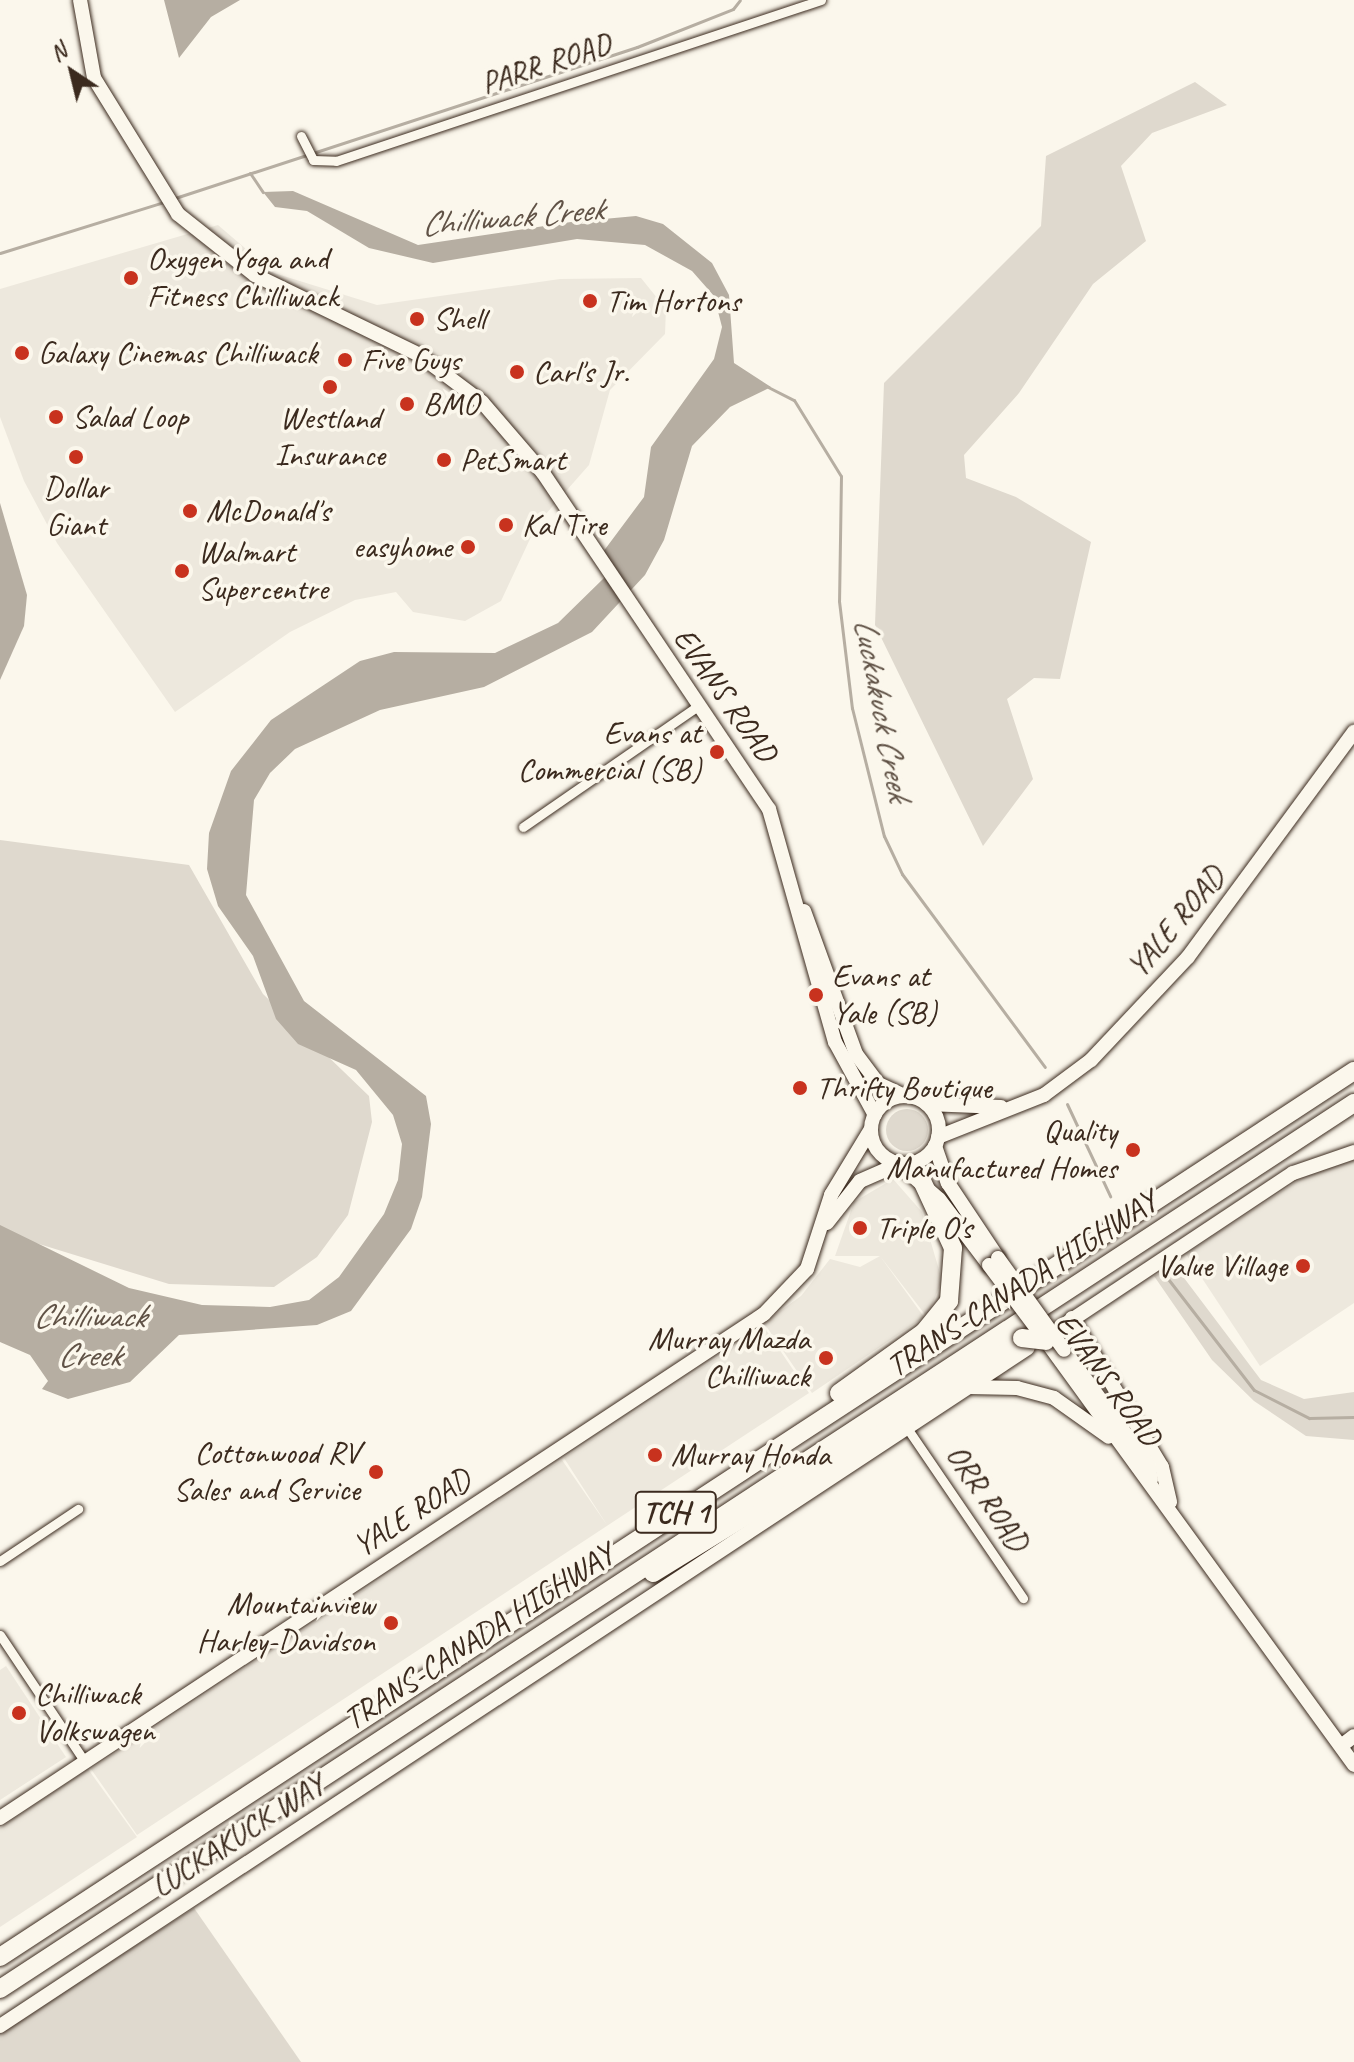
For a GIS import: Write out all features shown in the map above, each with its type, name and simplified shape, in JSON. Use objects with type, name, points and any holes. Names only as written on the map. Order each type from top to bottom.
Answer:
[{"type":"highway","name":"TRANS-CANADA HIGHWAY","points":[[0,1957],[664,1519],[1354,1071]]},
{"type":"highway","name":"TRANS-CANADA HIGHWAY","points":[[0,1989],[589,1600],[1354,1103]]},
{"type":"highway","points":[[664,1519],[936,1320],[953,1287],[955,1261],[922,1181]]},
{"type":"highway","points":[[589,1600],[620,1593],[876,1436],[1042,1340]]},
{"type":"street","name":"EVANS ROAD","points":[[80,0],[94,78],[148,174],[178,214],[255,275],[390,338],[482,402],[524,447],[769,809],[800,905],[856,1054],[879,1084],[905,1096]]},
{"type":"street","name":"PARR ROAD","points":[[301,136],[313,160],[336,161],[821,0]]},
{"type":"street","points":[[523,827],[698,706]]},
{"type":"street","name":"YALE ROAD","points":[[936,1142],[1072,1078],[1169,978],[1273,848],[1354,732]]},
{"type":"street","name":"EVANS ROAD","points":[[800,905],[835,1042],[873,1122]]},
{"type":"street","points":[[905,1096],[927,1104],[936,1142],[921,1160],[899,1164],[876,1148],[873,1122],[905,1096]]},
{"type":"street","name":"YALE ROAD","points":[[927,1104],[1005,1107]]},
{"type":"street","name":"YALE ROAD","points":[[0,1818],[764,1314],[807,1269],[825,1226],[831,1195],[873,1122]]},
{"type":"street","name":"EVANS ROAD","points":[[936,1142],[948,1183],[1042,1340],[1122,1447],[1151,1480],[1354,1765]]},
{"type":"street","points":[[1172,1510],[1162,1467],[1067,1323],[1293,1173],[1354,1152]]},
{"type":"street","name":"EVANS ROAD","points":[[899,1164],[922,1181],[994,1261]]},
{"type":"street","name":"YALE ROAD","points":[[825,1226],[860,1181],[899,1164]]},
{"type":"street","name":"EVANS ROAD","points":[[1042,1340],[1148,1464],[1151,1480]]},
{"type":"street","name":"LUCKAKUCK WAY","points":[[0,2026],[1042,1340]]},
{"type":"street","points":[[1005,1363],[1017,1388]]},
{"type":"street","points":[[969,1387],[1017,1388],[1075,1409],[1122,1447]]},
{"type":"street","name":"ORR ROAD","points":[[907,1428],[1023,1598]]},
{"type":"street","points":[[0,1561],[78,1509]]},
{"type":"street","points":[[0,1635],[85,1762]]},
{"type":"street","points":[[1341,1746],[1354,1736]]},
{"type":"shaded area","points":[[1195,82],[1227,105],[1152,133],[1121,166],[1146,241],[1093,284],[1019,393],[964,455],[966,478],[1016,497],[1091,542],[1060,679],[1034,678],[1007,699],[1033,779],[983,846],[875,625],[884,383],[1041,226],[1046,156]]},
{"type":"shaded area","points":[[218,225],[274,273],[377,305],[560,279],[641,278],[666,309],[665,334],[610,390],[589,465],[537,524],[501,601],[465,621],[413,612],[396,592],[355,600],[290,632],[175,712],[57,543],[24,481],[0,417],[0,289]]},
{"type":"shaded area","points":[[0,840],[189,865],[263,994],[369,1096],[372,1122],[348,1215],[317,1257],[274,1287],[169,1284],[0,1232]]},
{"type":"shaded area","points":[[907,1109],[922,1115],[928,1130],[922,1145],[907,1151],[892,1145],[886,1130],[892,1115]]},
{"type":"shaded area","points":[[1354,1159],[1354,1303],[1260,1366],[1186,1254],[1313,1171]]},
{"type":"shaded area","points":[[893,1179],[922,1212],[942,1280],[927,1317],[880,1256],[835,1256],[854,1202]]},
{"type":"shaded area","name":"Murray Mazda Chilliwack","points":[[880,1256],[924,1317],[812,1393],[764,1323],[801,1296],[830,1259],[860,1267]]},
{"type":"shaded area","points":[[1175,1266],[1261,1380],[1304,1399],[1354,1392],[1354,1440],[1306,1436],[1254,1401],[1212,1360],[1154,1276]]},
{"type":"shaded area","points":[[764,1327],[809,1393],[137,1835],[91,1769],[562,1460],[607,1525],[564,1458]]},
{"type":"shaded area","name":"Chilliwack Volkswagen","points":[[6,1666],[66,1757],[0,1800],[0,1670]]},
{"type":"shaded area","points":[[88,1769],[137,1837],[0,1927],[0,1828]]},
{"type":"shaded area","points":[[194,1908],[301,2062],[0,2062],[0,2033]]},
{"type":"water","points":[[164,0],[240,0],[211,17],[179,58]]},
{"type":"water","name":"Chilliwack Creek","points":[[293,191],[418,245],[571,222],[636,216],[663,224],[712,263],[729,295],[734,363],[771,387],[730,407],[692,446],[664,540],[645,575],[592,632],[484,687],[380,710],[295,749],[270,773],[254,800],[246,895],[304,1001],[426,1096],[431,1124],[422,1197],[411,1229],[351,1311],[317,1325],[179,1335],[130,1382],[68,1399],[42,1389],[48,1381],[30,1355],[0,1342],[0,1225],[129,1288],[202,1305],[270,1307],[309,1300],[339,1277],[384,1214],[398,1180],[402,1144],[393,1115],[356,1070],[298,1044],[276,1019],[253,956],[218,906],[207,869],[209,833],[231,771],[271,720],[360,661],[394,652],[495,653],[558,623],[604,578],[603,552],[644,497],[651,447],[714,359],[722,327],[714,296],[692,271],[645,245],[577,239],[433,263],[369,248],[307,211],[275,207],[263,192]]},
{"type":"water","points":[[0,503],[27,595],[24,626],[0,680]]},
{"type":"waterway","name":"Chilliwack Creek","points":[[175,198],[637,47],[733,9],[740,0]]},
{"type":"waterway","name":"Chilliwack Creek","points":[[250,173],[263,192]]},
{"type":"waterway","points":[[0,253],[164,202]]},
{"type":"waterway","name":"Luckakuck Creek","points":[[768,387],[794,400],[841,476],[839,601],[852,708],[884,836],[902,874],[1045,1067]]},
{"type":"waterway","name":"Luckakuck Creek","points":[[1067,1104],[1110,1196]]},
{"type":"waterway","name":"Luckakuck Creek","points":[[1165,1275],[1254,1390],[1309,1418],[1354,1417]]},
{"type":"place","name":"Oxygen Yoga and Fitness Chilliwack","points":[[131,278]]},
{"type":"place","name":"Tim Hortons","points":[[590,301]]},
{"type":"place","name":"Shell","points":[[417,319]]},
{"type":"place","name":"Galaxy Cinemas Chilliwack","points":[[22,353]]},
{"type":"place","name":"Five Guys","points":[[345,360]]},
{"type":"place","name":"Carl's Jr.","points":[[517,372]]},
{"type":"place","name":"Westland Insurance","points":[[330,387]]},
{"type":"place","name":"BMO","points":[[407,404]]},
{"type":"place","name":"Salad Loop","points":[[56,417]]},
{"type":"place","name":"Dollar Giant","points":[[76,457]]},
{"type":"place","name":"PetSmart","points":[[444,460]]},
{"type":"place","name":"McDonald's","points":[[190,511]]},
{"type":"place","name":"Kal Tire","points":[[506,525]]},
{"type":"place","name":"easyhome","points":[[468,547]]},
{"type":"place","name":"Walmart Supercentre","points":[[182,571]]},
{"type":"place","name":"Evans at Commercial (SB)","points":[[717,752]]},
{"type":"place","name":"Evans at Yale (SB)","points":[[816,995]]},
{"type":"place","name":"Thrifty Boutique","points":[[800,1088]]},
{"type":"place","name":"Quality Manufactured Homes","points":[[1133,1150]]},
{"type":"place","name":"Triple O's","points":[[860,1228]]},
{"type":"place","name":"Value Village","points":[[1303,1266]]},
{"type":"place","name":"Murray Mazda Chilliwack","points":[[826,1358]]},
{"type":"place","name":"Murray Honda","points":[[655,1455]]},
{"type":"place","name":"Cottonwood RV Sales and Service","points":[[376,1472]]},
{"type":"place","name":"Mountainview Harley-Davidson","points":[[391,1623]]},
{"type":"place","name":"Chilliwack Volkswagen","points":[[19,1713]]}]
